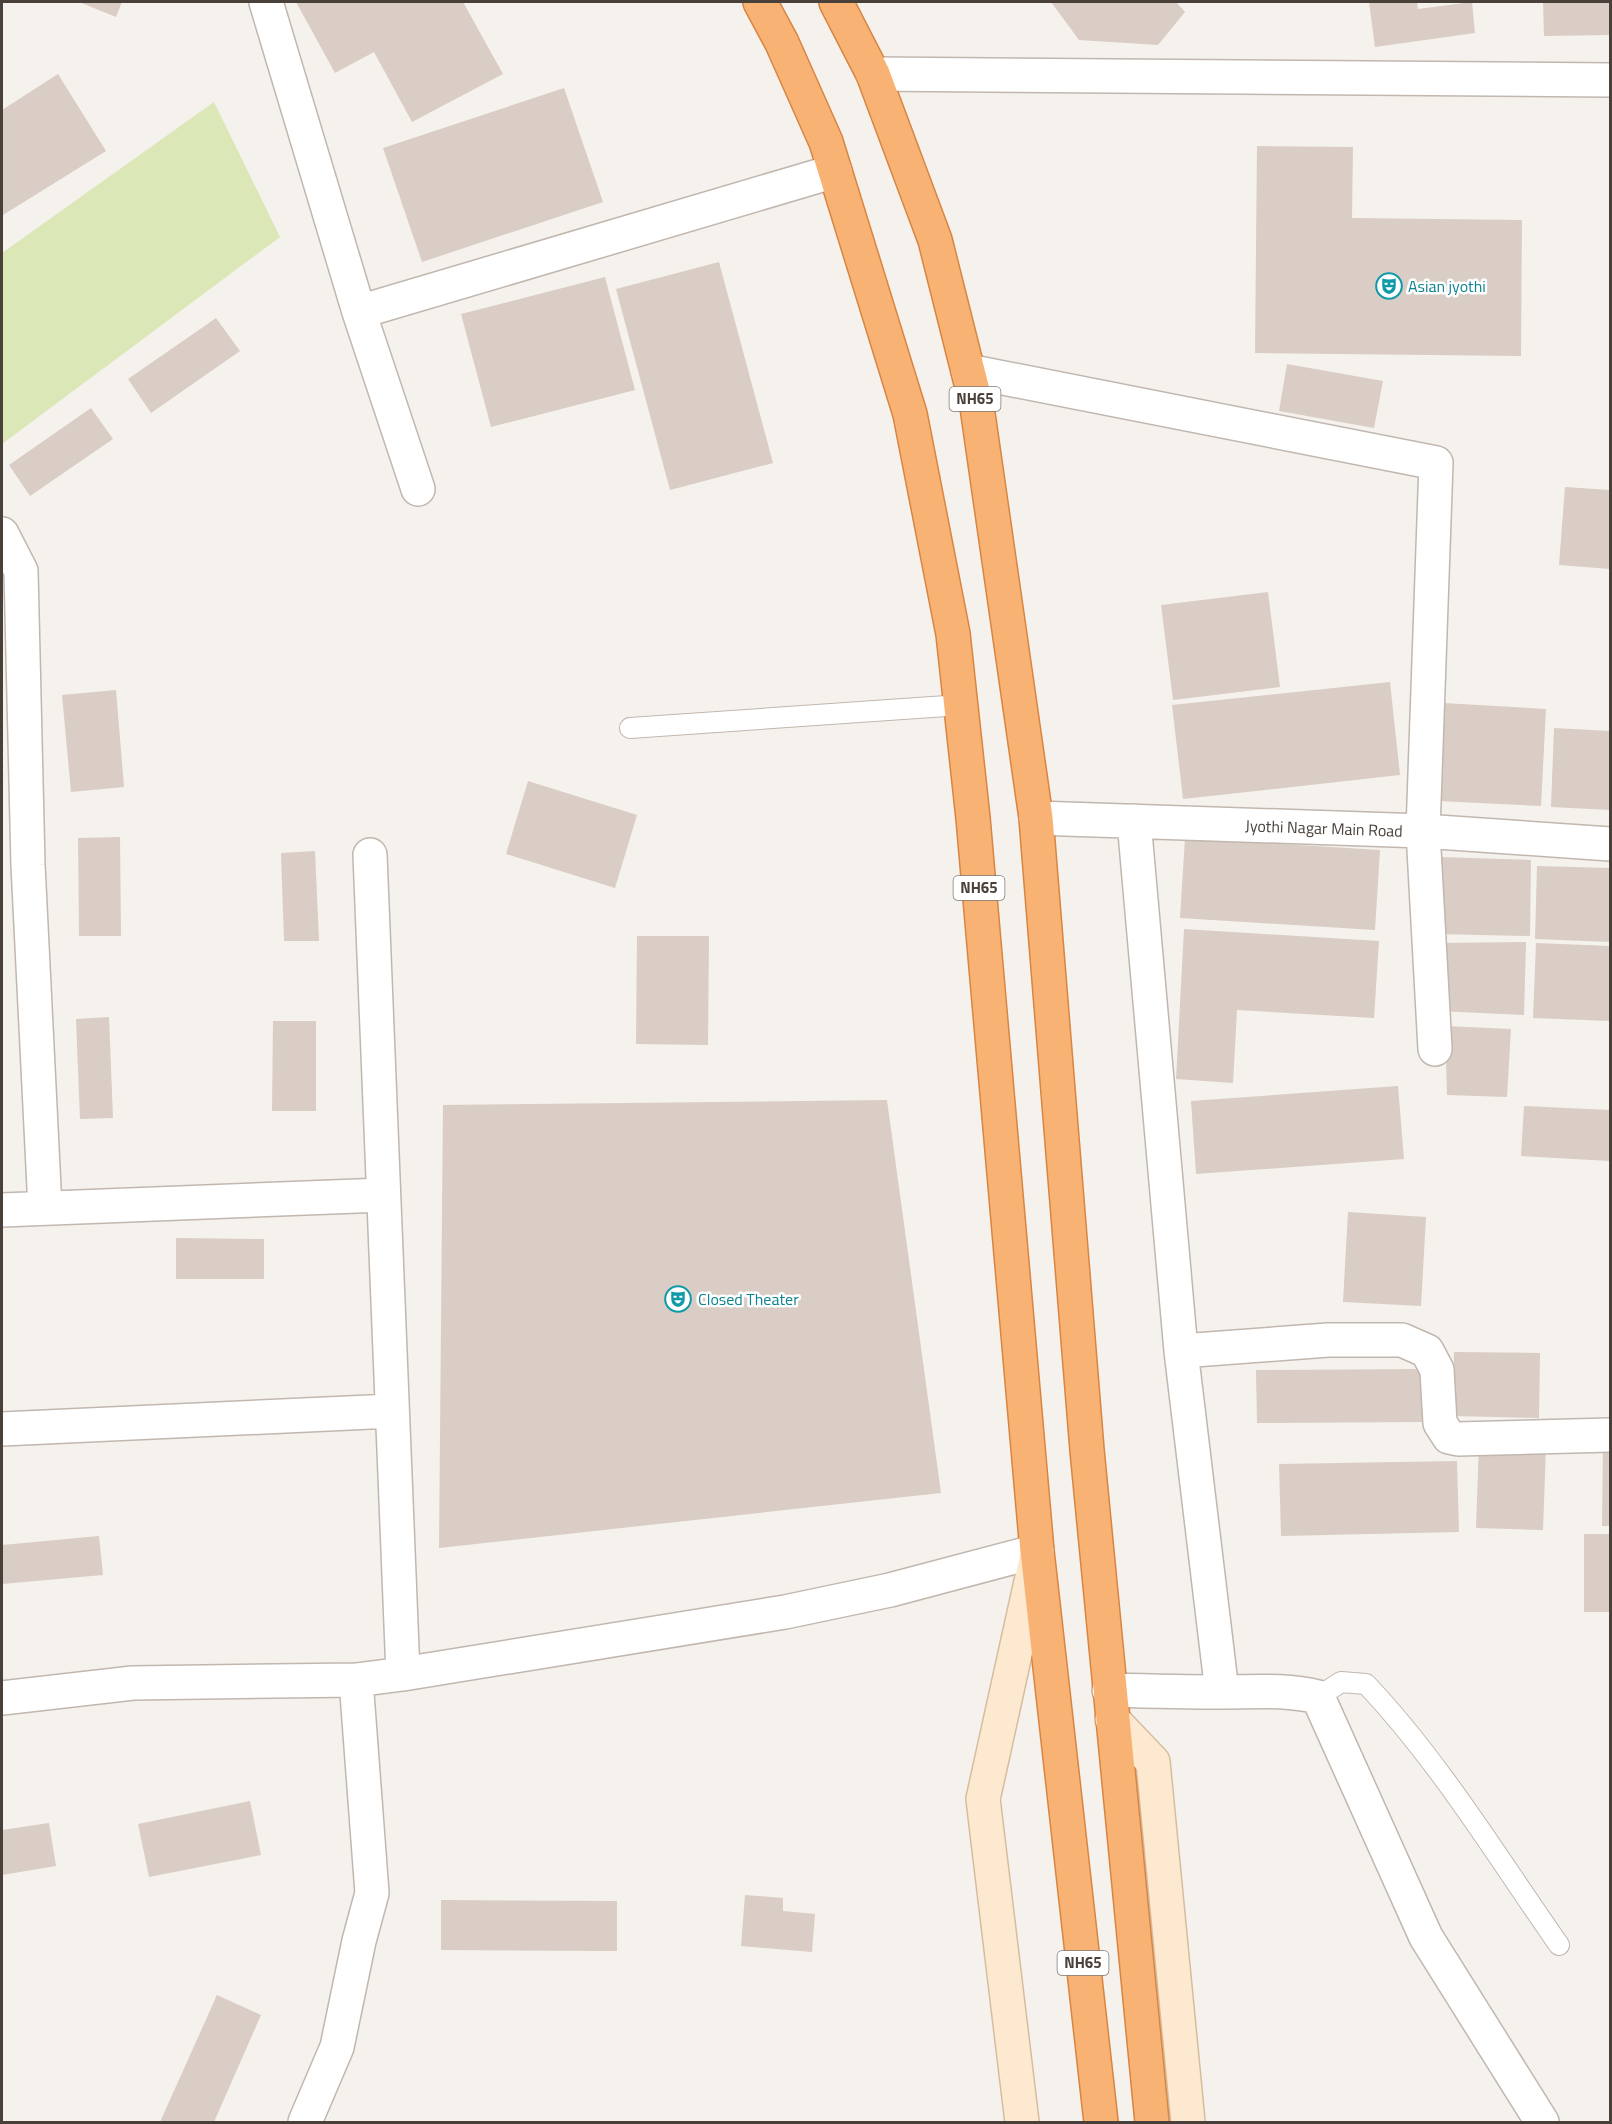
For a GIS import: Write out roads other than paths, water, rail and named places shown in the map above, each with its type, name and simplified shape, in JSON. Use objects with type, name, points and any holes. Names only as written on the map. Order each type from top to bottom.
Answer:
[{"type":"highway","name":"NH65","points":[[760,2],[782,43],[826,142],[910,414],[953,634],[973,818],[1037,1551],[1101,2122]]},
{"type":"highway","name":"NH65","points":[[836,2],[873,74],[935,240],[977,407],[1036,818],[1086,1438],[1152,2122]]},
{"type":"street","points":[[266,2],[359,312],[418,489]]},
{"type":"street","points":[[873,74],[1611,80]]},
{"type":"street","points":[[359,312],[835,171]]},
{"type":"street","points":[[968,371],[1436,463],[1423,831],[1435,1049]]},
{"type":"street","points":[[2,534],[21,571],[28,866],[45,1208]]},
{"type":"street","name":"Jyothi Nagar Main Road","points":[[1036,818],[1423,831],[1611,844]]},
{"type":"street","points":[[1134,821],[1181,1351],[1222,1692]]},
{"type":"street","points":[[370,855],[403,1674]]},
{"type":"street","points":[[2,1210],[383,1195]]},
{"type":"street","points":[[1181,1351],[1328,1340],[1402,1340],[1427,1350],[1437,1370],[1440,1423],[1449,1437],[1458,1439],[1611,1435]]},
{"type":"street","points":[[2,1429],[392,1411]]},
{"type":"street","points":[[2,1698],[134,1683],[356,1680],[403,1674],[785,1612],[890,1590],[1037,1551],[983,1799],[1022,2122]]},
{"type":"street","points":[[305,2122],[337,2047],[359,1941],[372,1893],[356,1680]]},
{"type":"street","points":[[1110,1705],[1222,1692],[1264,1690],[1297,1692],[1318,1697],[1426,1936],[1542,2122]]},
{"type":"street","points":[[1110,1705],[1153,1762],[1188,2122]]},
{"type":"lane","points":[[630,728],[961,705]]},
{"type":"lane","points":[[1318,1697],[1341,1682],[1366,1684],[1394,1714],[1424,1753],[1559,1945]]},
{"type":"place","name":"Asian jyothi","points":[[1389,286]]},
{"type":"place","name":"Closed Theater","points":[[678,1299]]}]
